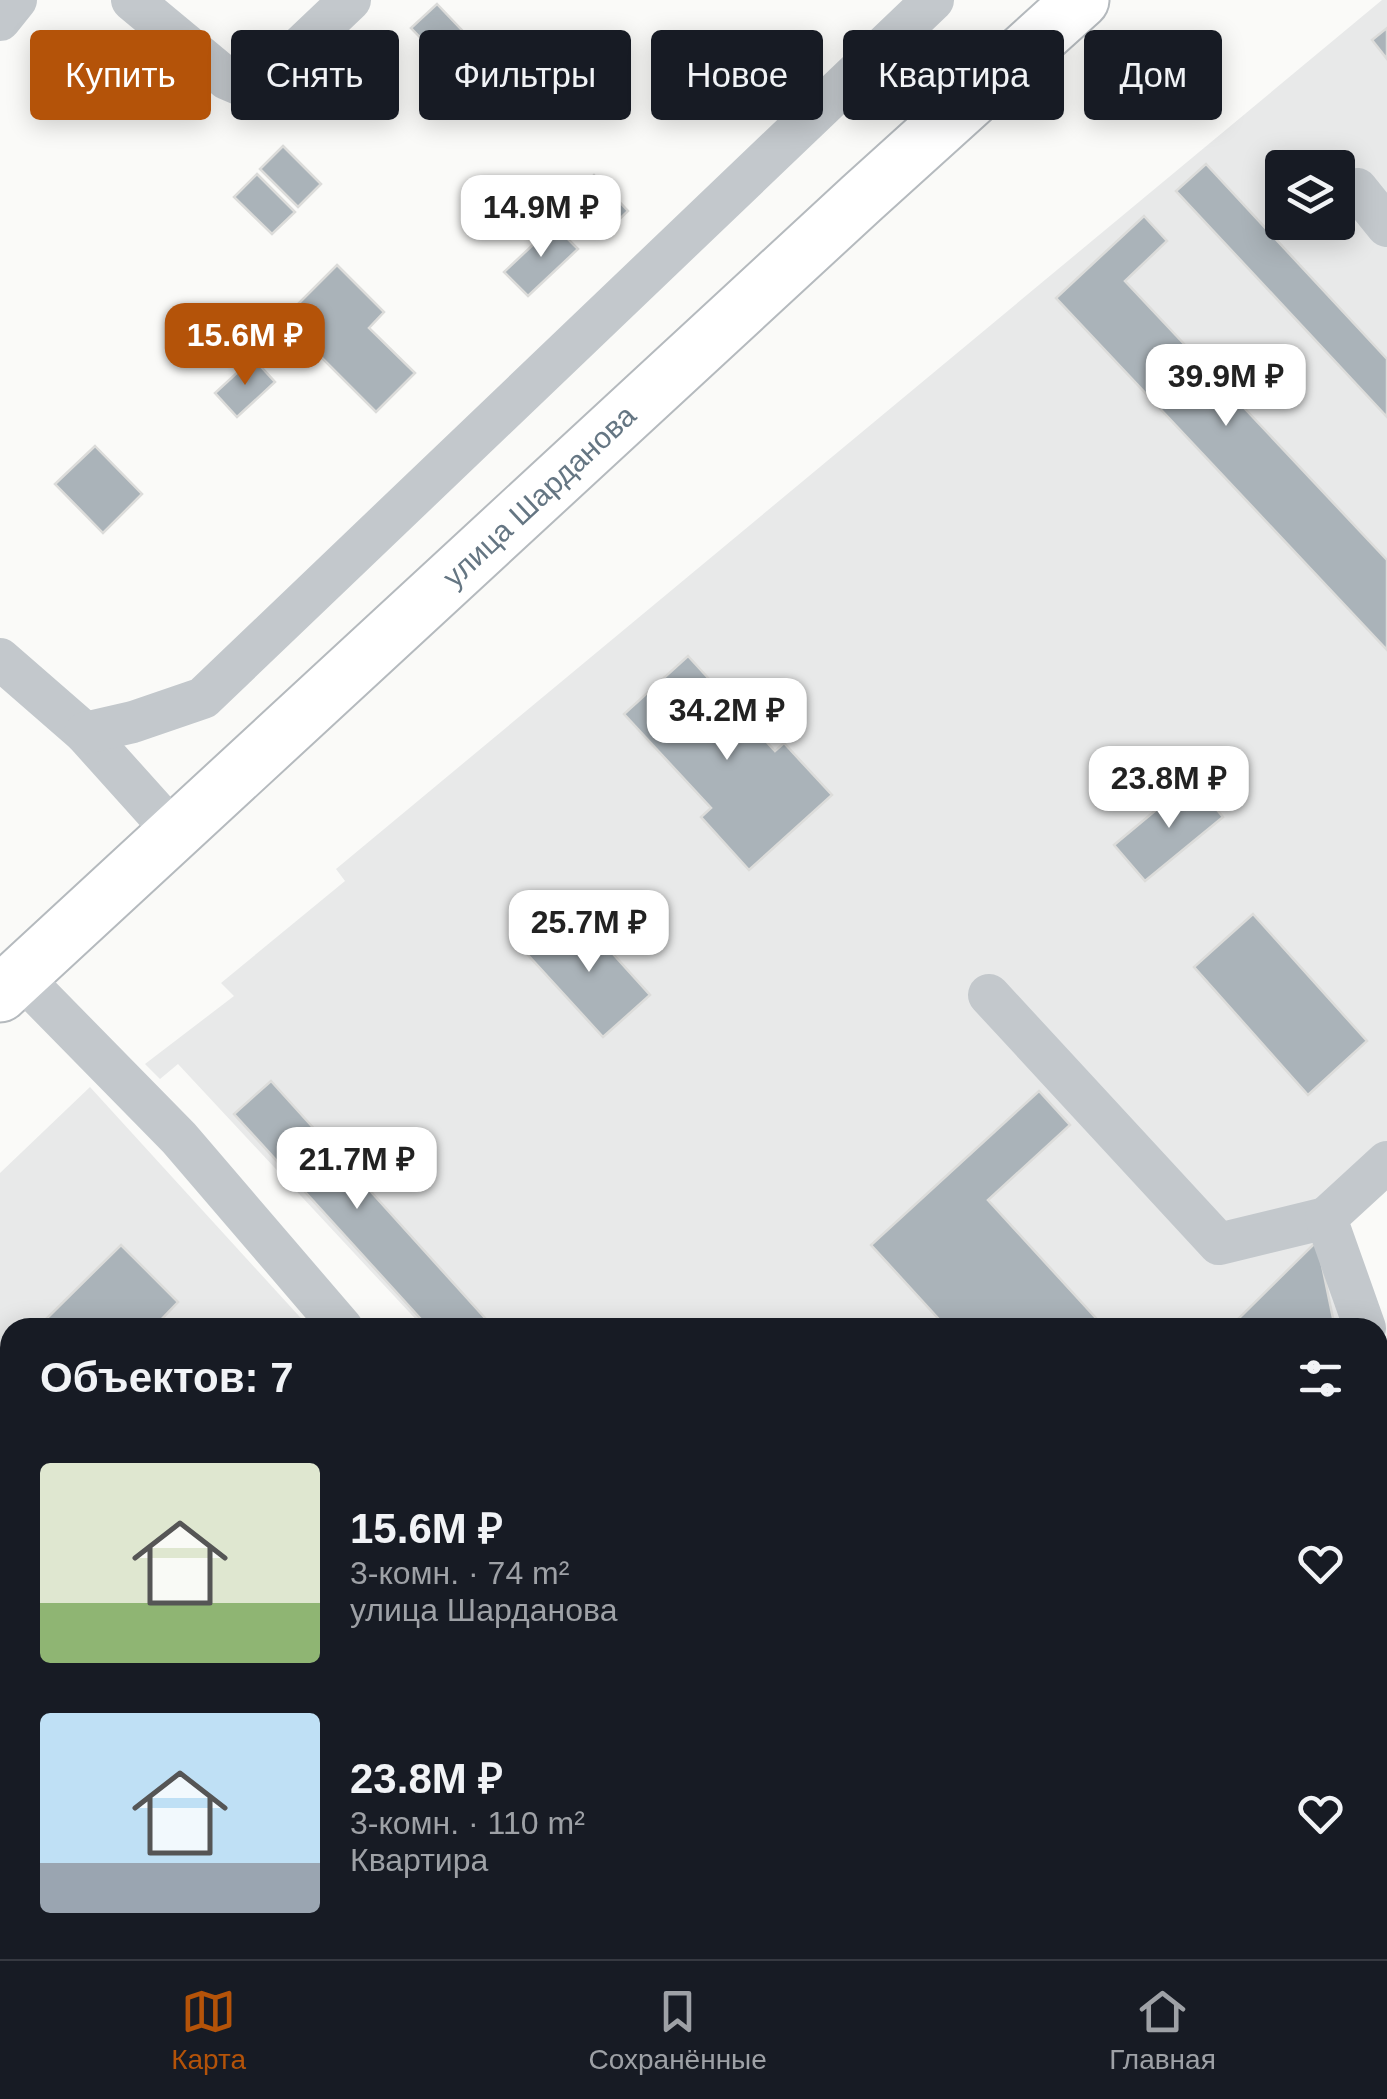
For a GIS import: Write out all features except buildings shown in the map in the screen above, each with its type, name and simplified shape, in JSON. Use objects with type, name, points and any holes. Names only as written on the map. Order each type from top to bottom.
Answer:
[{"type":"main road","name":"улица Шарданова","points":[[10,985],[1081,0]]},
{"type":"street","points":[[0,20],[16,0]]},
{"type":"street","points":[[132,0],[226,79],[248,88],[268,78],[350,0]]},
{"type":"street","points":[[85,733],[202,698],[933,0]]},
{"type":"street","points":[[1357,189],[1387,226]]},
{"type":"street","points":[[0,659],[85,733],[174,832]]},
{"type":"street","points":[[10,985],[179,1138],[333,1318]]},
{"type":"street","points":[[989,995],[1218,1244],[1326,1218],[1387,1162]]},
{"type":"street","points":[[1326,1218],[1361,1318]]},
{"type":"shaded area","points":[[1382,0],[1387,0],[1387,1149],[1333,1198],[1348,1318],[415,1318],[178,1064],[160,1079],[145,1064],[234,996],[221,983],[345,881],[336,869]]},
{"type":"shaded area","points":[[90,1087],[301,1318],[0,1318],[0,1173]]}]
